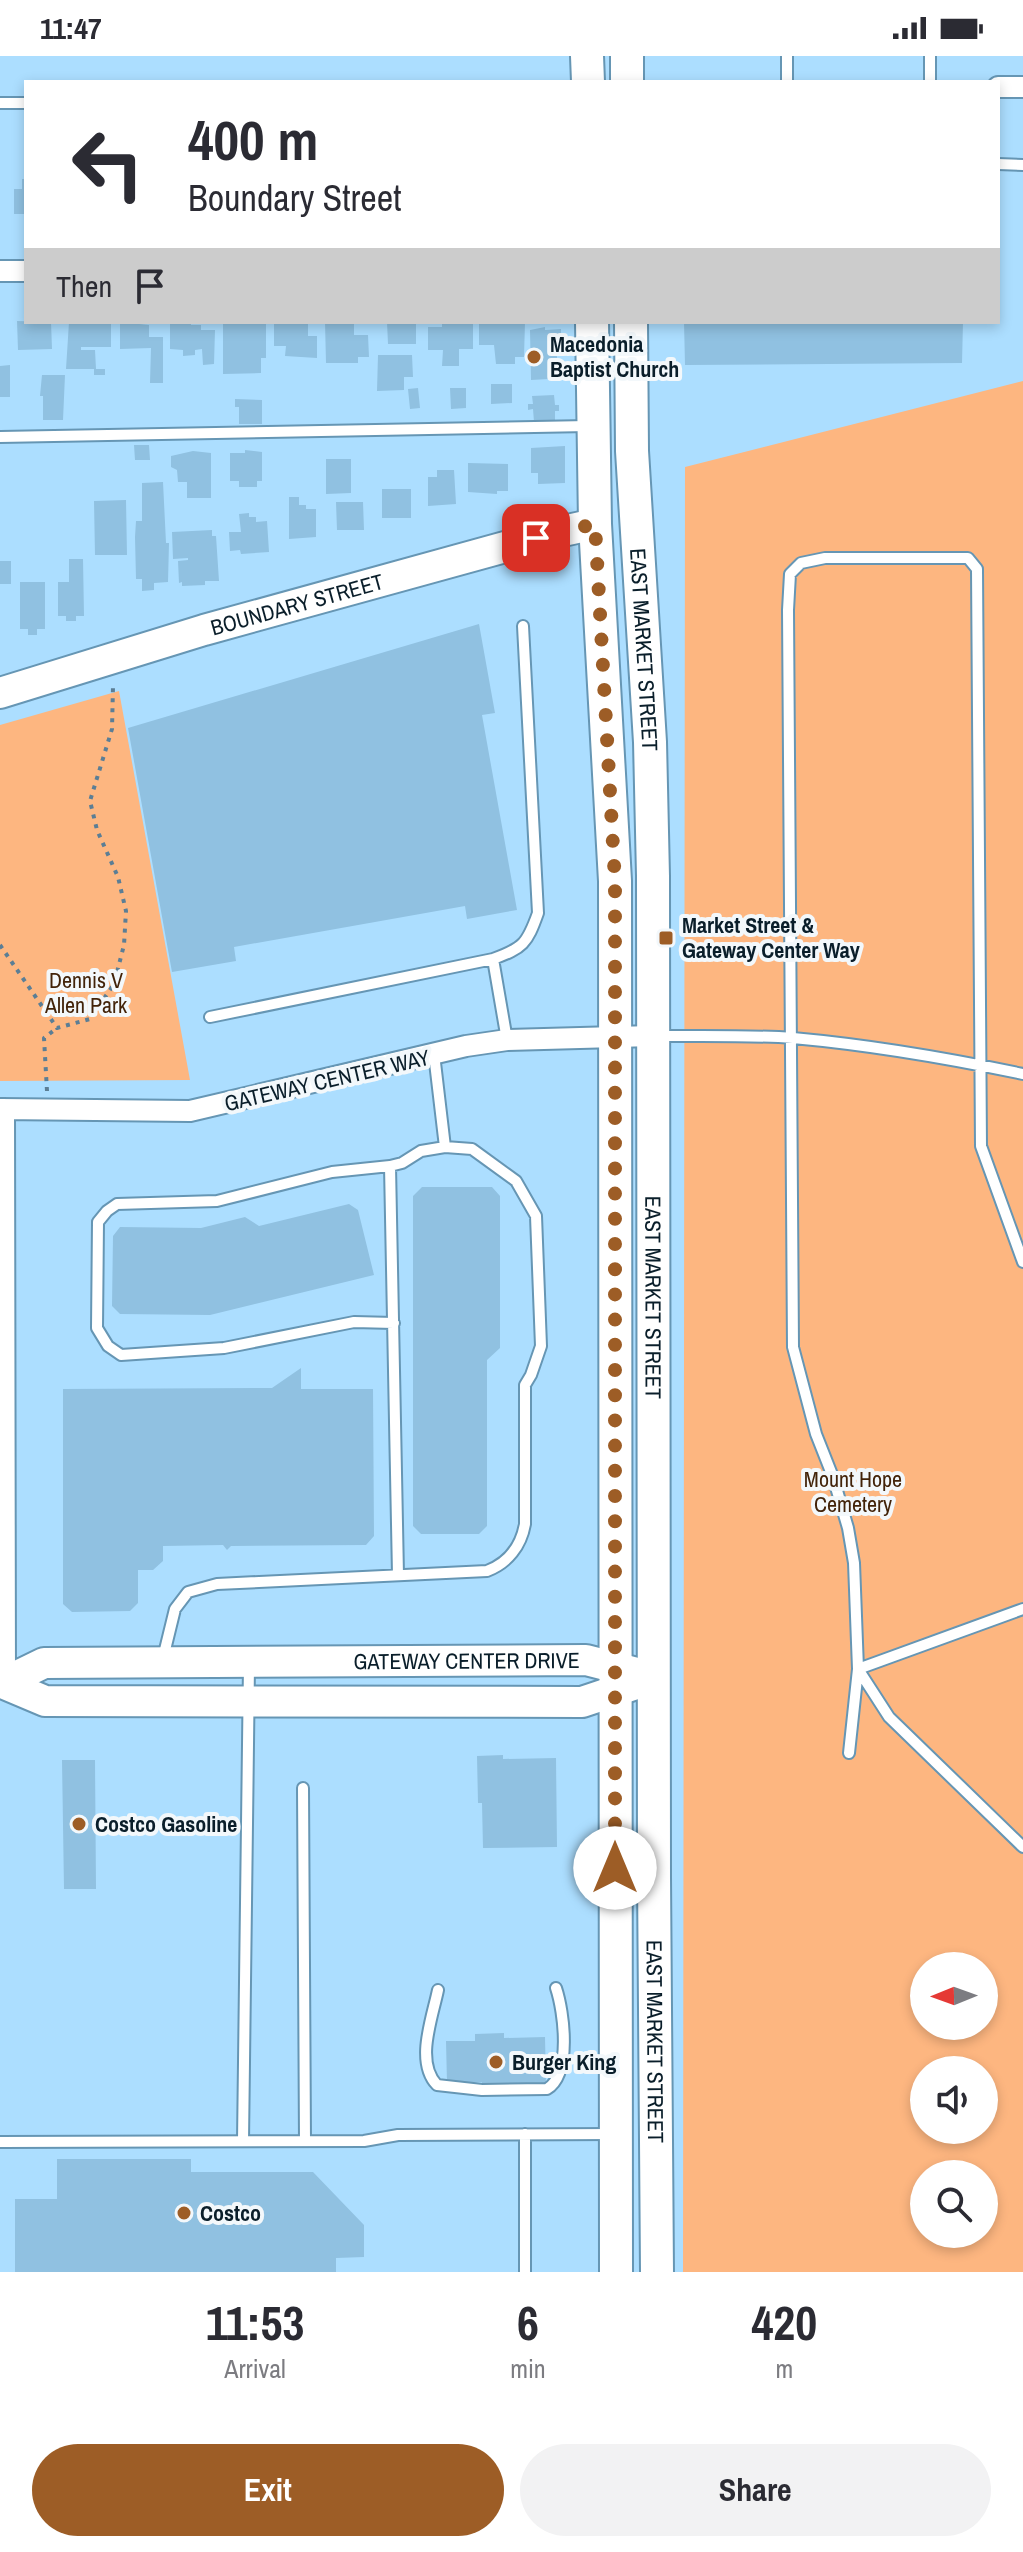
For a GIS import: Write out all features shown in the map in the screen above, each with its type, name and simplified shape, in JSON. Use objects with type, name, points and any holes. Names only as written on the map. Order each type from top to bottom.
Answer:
[{"type":"main road","points":[[587,56],[588,80]]},
{"type":"main road","points":[[627,56],[627,80]]},
{"type":"main road","name":"EAST MARKET STREET","points":[[592,324],[595,524],[615,868],[616,2272]]},
{"type":"main road","name":"EAST MARKET STREET","points":[[631,324],[632,466],[650,742],[652,827],[657,2272]]},
{"type":"main road","points":[[595,524],[614,546],[619,563],[635,768],[652,827]]},
{"type":"street","points":[[1000,87],[1023,87]]},
{"type":"street","points":[[0,271],[24,271]]},
{"type":"street","name":"BOUNDARY STREET","points":[[0,693],[341,592],[595,524]]},
{"type":"street","name":"GATEWAY CENTER WAY","points":[[2,1109],[190,1111],[466,1046],[507,1040],[652,1036]]},
{"type":"street","points":[[2,1109],[2,1685]]},
{"type":"street","name":"GATEWAY CENTER DRIVE","points":[[2,1685],[44,1663],[586,1660],[616,1679]]},
{"type":"street","name":"GATEWAY CENTER DRIVE","points":[[2,1685],[45,1701],[582,1702],[616,1679],[654,1678]]},
{"type":"lane","points":[[787,56],[787,80]]},
{"type":"lane","points":[[930,56],[930,80]]},
{"type":"lane","points":[[0,103],[24,103]]},
{"type":"lane","points":[[1000,164],[1023,165]]},
{"type":"lane","points":[[0,437],[594,425]]},
{"type":"lane","points":[[849,1753],[858,1669],[854,1563],[848,1528],[805,1399],[793,1347],[790,574],[801,563],[825,558],[968,558],[977,569],[981,1146],[1023,1262]]},
{"type":"lane","points":[[210,1017],[493,959],[518,950],[532,932],[538,913],[523,626]]},
{"type":"lane","points":[[493,959],[507,1040]]},
{"type":"lane","points":[[652,1036],[790,1038],[1023,1074]]},
{"type":"lane","points":[[434,1054],[445,1147]]},
{"type":"lane","points":[[162,1663],[175,1609],[188,1592],[217,1584],[487,1571],[501,1566],[522,1541],[525,1524],[525,1385],[541,1346],[536,1216],[516,1181],[472,1149],[445,1147],[421,1151],[390,1166],[332,1172],[217,1201],[117,1204],[98,1222],[97,1328],[108,1346],[121,1355],[224,1348],[354,1322],[394,1323]]},
{"type":"lane","points":[[390,1166],[398,1575]]},
{"type":"lane","points":[[858,1669],[1023,1609]]},
{"type":"lane","points":[[243,2141],[249,1663]]},
{"type":"lane","points":[[858,1669],[889,1717],[1023,1847]]},
{"type":"lane","points":[[303,1788],[305,2141]]},
{"type":"lane","points":[[438,1990],[426,2066],[429,2077],[437,2085],[482,2090],[547,2089],[554,2085],[563,2062],[562,2006],[556,1988]]},
{"type":"lane","points":[[525,2134],[525,2272]]},
{"type":"lane","points":[[0,2142],[364,2141],[398,2135],[616,2134]]},
{"type":"path","points":[[47,1109],[44,1038],[57,1028],[90,1019],[114,984],[124,945],[126,911],[118,877],[97,830],[90,801],[112,729],[114,694],[110,659]]},
{"type":"path","points":[[0,945],[57,1028]]},
{"type":"green space","name":"Mount Hope Cemetery","points":[[1023,381],[1023,2272],[683,2272],[685,467]]},
{"type":"green space","name":"Dennis V Allen Park","points":[[119,691],[190,1080],[0,1081],[0,725]]},
{"type":"building","points":[[24,179],[24,214],[14,214],[14,189],[22,189]]},
{"type":"building","points":[[17,321],[51,324],[52,349],[18,350]]},
{"type":"building","points":[[69,324],[111,324],[111,347],[81,347],[81,350],[95,350],[96,369],[105,369],[105,375],[94,375],[94,369],[66,369]]},
{"type":"building","points":[[120,324],[149,325],[149,337],[163,337],[163,383],[150,383],[151,348],[120,349]]},
{"type":"building","points":[[170,324],[201,325],[201,330],[215,330],[214,364],[203,365],[202,349],[195,350],[195,355],[183,356],[183,350],[170,349]]},
{"type":"building","points":[[223,324],[266,324],[266,358],[261,358],[261,373],[223,374]]},
{"type":"building","points":[[274,324],[308,324],[308,336],[317,336],[317,358],[285,356],[286,346],[274,346]]},
{"type":"building","points":[[325,324],[354,324],[354,335],[368,335],[369,357],[358,357],[358,363],[326,363]]},
{"type":"building","points":[[387,324],[416,324],[416,344],[388,344]]},
{"type":"building","points":[[442,324],[473,324],[473,349],[459,349],[459,366],[442,366],[443,350],[428,350],[428,327],[442,327]]},
{"type":"building","points":[[479,324],[525,324],[524,357],[515,357],[515,364],[496,364],[494,345],[479,345]]},
{"type":"building","points":[[684,324],[963,324],[962,363],[685,365]]},
{"type":"building","points":[[545,327],[545,330],[561,329],[557,368],[550,368],[549,379],[531,380],[530,330]]},
{"type":"building","points":[[378,355],[412,355],[413,377],[404,377],[404,390],[377,391]]},
{"type":"building","points":[[10,365],[10,397],[0,397],[0,366]]},
{"type":"building","points":[[42,375],[65,375],[63,420],[43,420],[43,396],[40,396]]},
{"type":"building","points":[[491,384],[512,384],[512,403],[491,404]]},
{"type":"building","points":[[418,388],[420,408],[410,409],[408,389]]},
{"type":"building","points":[[450,388],[466,388],[466,408],[451,409]]},
{"type":"building","points":[[554,395],[555,405],[559,405],[559,411],[555,411],[555,421],[534,422],[533,409],[528,410],[528,404],[533,404],[532,396]]},
{"type":"building","points":[[235,399],[262,400],[262,424],[239,424],[239,407],[235,407]]},
{"type":"building","points":[[134,445],[149,445],[150,460],[135,460]]},
{"type":"building","points":[[565,446],[565,483],[538,484],[538,473],[531,473],[531,448]]},
{"type":"building","points":[[245,450],[262,452],[262,481],[257,481],[257,487],[239,487],[239,481],[230,481],[230,453],[245,453]]},
{"type":"building","points":[[193,451],[211,453],[211,498],[187,498],[187,482],[178,482],[177,470],[171,467],[171,456]]},
{"type":"building","points":[[326,459],[351,459],[351,493],[326,494]]},
{"type":"building","points":[[468,463],[508,464],[508,491],[497,491],[497,494],[468,492]]},
{"type":"building","points":[[437,470],[454,470],[456,504],[428,506],[428,477],[437,477]]},
{"type":"building","points":[[163,482],[166,543],[169,543],[168,582],[154,583],[154,590],[142,591],[142,579],[136,579],[135,537],[136,521],[142,521],[142,483]]},
{"type":"building","points":[[382,489],[411,489],[411,518],[382,518]]},
{"type":"building","points":[[289,497],[299,497],[299,505],[306,505],[306,509],[316,509],[316,537],[289,539]]},
{"type":"building","points":[[126,500],[127,555],[95,555],[94,501]]},
{"type":"building","points":[[336,502],[363,502],[364,530],[337,530]]},
{"type":"building","points":[[249,513],[249,517],[256,517],[256,522],[267,521],[269,552],[241,554],[240,550],[230,551],[229,532],[241,532],[239,514]]},
{"type":"building","points":[[212,530],[212,536],[216,536],[219,581],[182,586],[182,582],[179,583],[178,561],[188,558],[173,559],[172,532]]},
{"type":"building","points":[[69,559],[83,559],[84,616],[76,616],[76,621],[66,621],[66,616],[58,616],[58,582],[69,582]]},
{"type":"building","points":[[0,561],[11,561],[11,584],[0,584]]},
{"type":"building","points":[[20,582],[45,582],[45,629],[37,629],[37,635],[28,635],[28,629],[20,629]]},
{"type":"building","points":[[479,624],[495,713],[482,715],[517,910],[467,919],[465,906],[234,947],[236,961],[172,972],[128,728]]},
{"type":"building","points":[[422,1187],[492,1187],[500,1196],[500,1348],[487,1360],[487,1526],[479,1534],[421,1534],[413,1526],[413,1196]]},
{"type":"building","points":[[349,1204],[358,1210],[374,1275],[210,1315],[120,1314],[112,1306],[113,1236],[120,1227],[201,1228],[245,1217],[259,1226]]},
{"type":"building","points":[[301,1368],[301,1389],[373,1389],[374,1536],[366,1545],[231,1546],[227,1550],[223,1545],[163,1546],[163,1561],[153,1570],[138,1570],[138,1603],[130,1611],[72,1612],[63,1604],[63,1389],[272,1388]]},
{"type":"building","points":[[503,1755],[503,1759],[556,1758],[557,1847],[483,1848],[477,1756]]},
{"type":"building","name":"Costco Gasoline","points":[[62,1760],[95,1760],[96,1889],[64,1889]]},
{"type":"building","name":"Burger King","points":[[504,2033],[504,2038],[545,2037],[546,2086],[482,2087],[482,2082],[447,2083],[446,2041],[475,2041],[475,2034]]},
{"type":"building","name":"Costco","points":[[57,2159],[191,2159],[191,2172],[313,2172],[364,2225],[364,2257],[336,2258],[336,2272],[15,2272],[15,2199],[57,2199]]},
{"type":"place","name":"Macedonia Baptist Church","points":[[534,357]]},
{"type":"place","name":"Market Street & Gateway Center Way","points":[[666,938]]},
{"type":"place","name":"Costco Gasoline","points":[[79,1824]]},
{"type":"place","name":"Burger King","points":[[496,2062]]},
{"type":"place","name":"Costco","points":[[184,2213]]},
{"type":"route","points":[[536,538],[595,524],[602,620],[615,881],[615,1868]]}]
